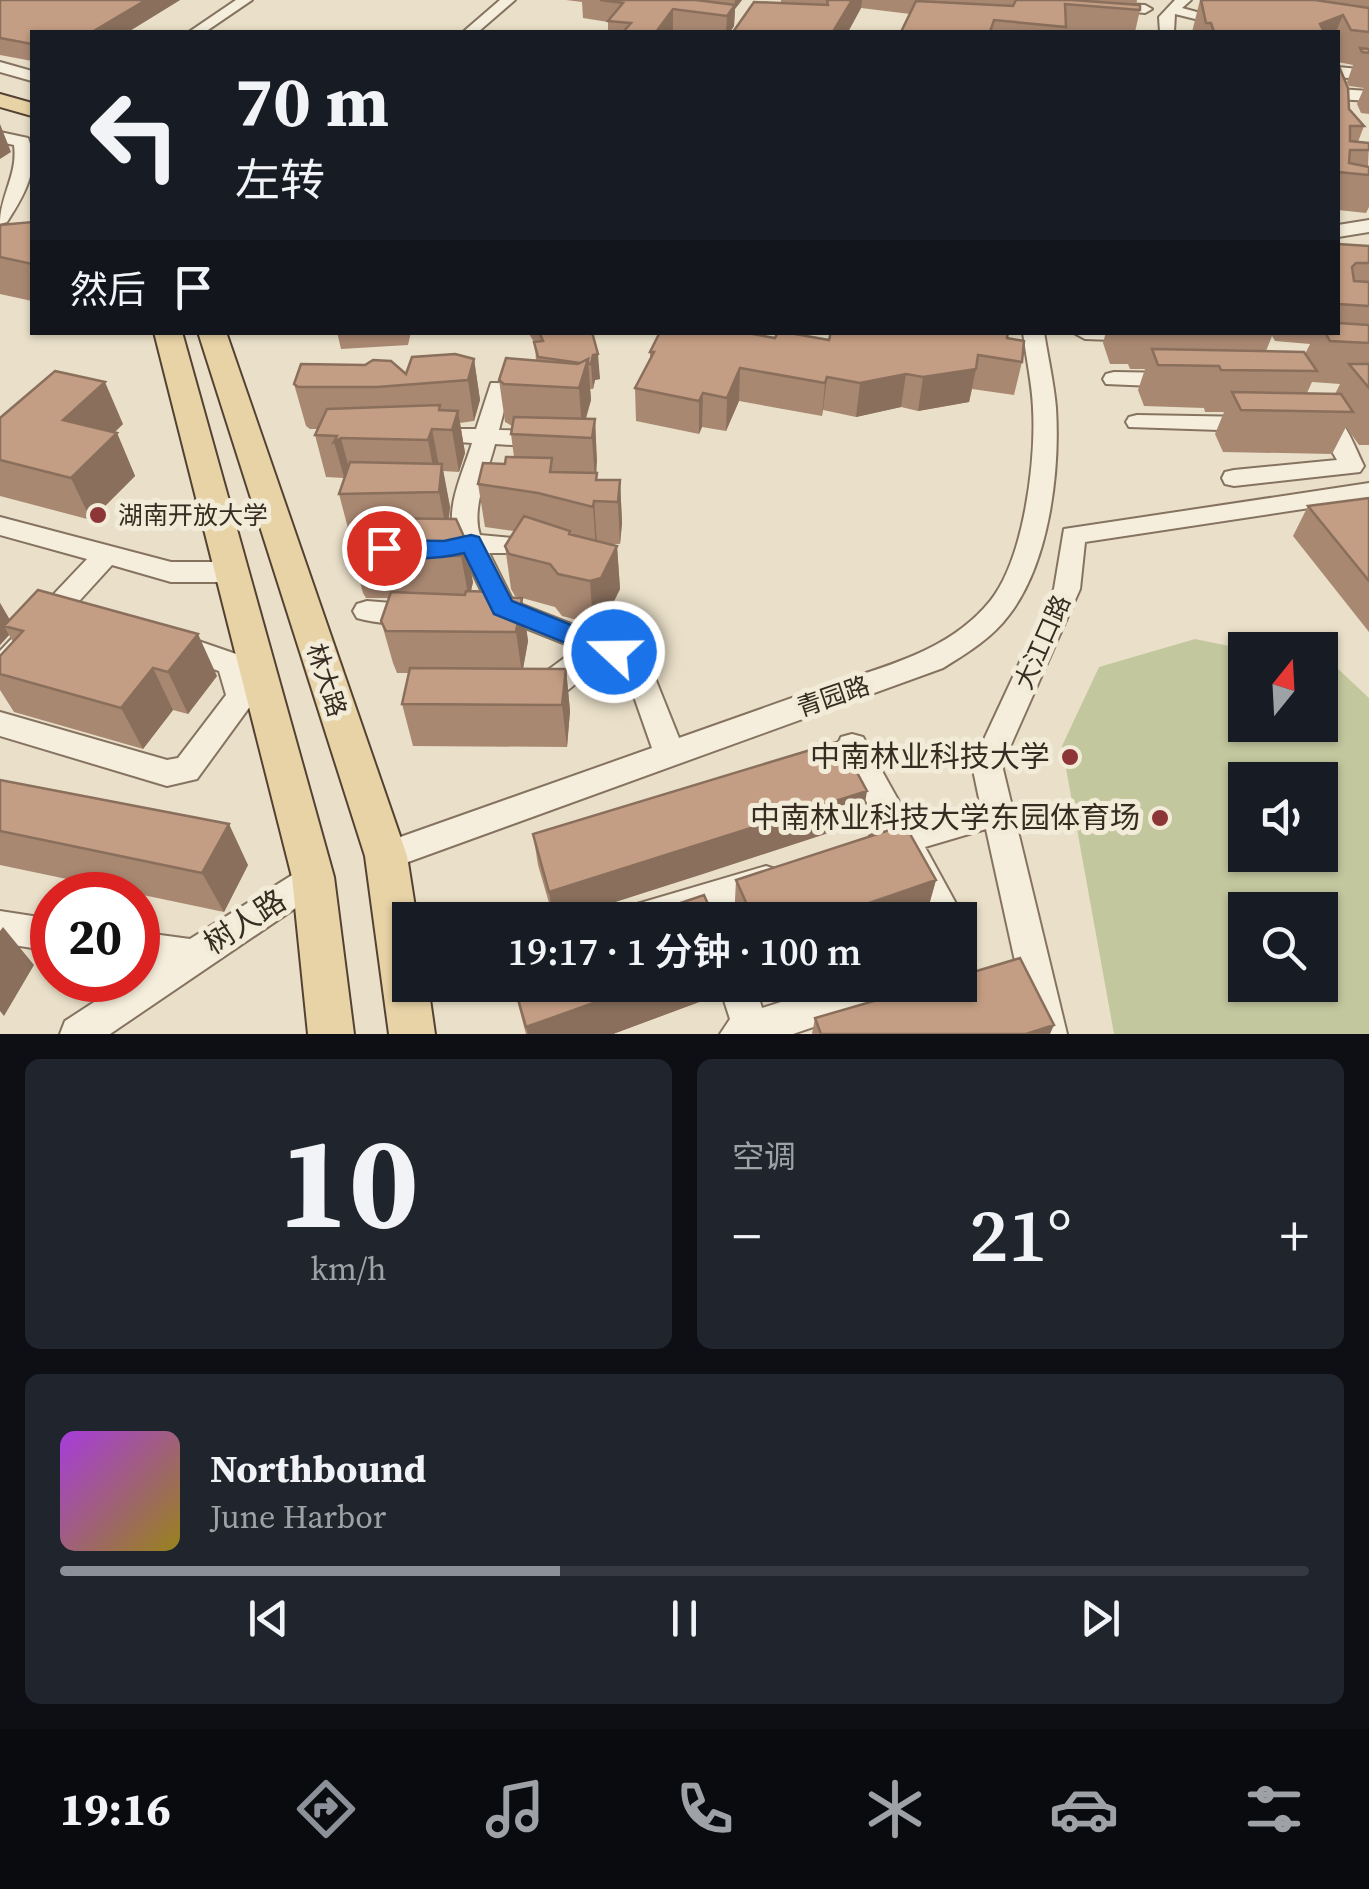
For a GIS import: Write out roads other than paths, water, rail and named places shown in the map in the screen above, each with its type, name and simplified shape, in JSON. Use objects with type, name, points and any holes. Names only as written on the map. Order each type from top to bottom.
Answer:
[{"type":"main road","points":[[0,86],[30,94]]},
{"type":"main road","points":[[0,100],[30,109]]},
{"type":"main road","points":[[169,335],[313,878],[330,1034]]},
{"type":"main road","name":"林大路","points":[[213,335],[386,856],[412,1034]]},
{"type":"street","points":[[199,30],[245,0]]},
{"type":"street","points":[[472,30],[508,0]]},
{"type":"street","points":[[1042,0],[1149,5]]},
{"type":"street","points":[[1144,30],[1139,18],[1149,5]]},
{"type":"street","points":[[1166,30],[1164,18],[1187,6],[1281,22]]},
{"type":"street","points":[[1187,6],[1258,30]]},
{"type":"street","points":[[0,67],[30,75]]},
{"type":"street","points":[[1340,72],[1369,75]]},
{"type":"street","points":[[1340,74],[1353,95]]},
{"type":"street","points":[[0,137],[22,142],[26,156],[21,184],[0,218]]},
{"type":"street","points":[[1340,231],[1369,226]]},
{"type":"street","name":"青园路","points":[[386,856],[933,660],[974,636],[1008,597],[1035,514],[1046,414],[1033,335]]},
{"type":"street","points":[[1114,378],[1205,381]]},
{"type":"street","points":[[562,392],[499,388],[486,435],[459,495],[465,530],[492,611],[635,661],[670,753]]},
{"type":"street","points":[[1234,478],[1352,466],[1330,425],[1306,394],[1337,395]]},
{"type":"street","points":[[1136,422],[1330,425]]},
{"type":"street","points":[[401,439],[437,433],[566,440]]},
{"type":"street","points":[[459,495],[498,486]]},
{"type":"street","name":"大江口路","points":[[1048,1034],[987,765],[1067,589],[1073,535],[1369,491]]},
{"type":"street","points":[[0,526],[171,572],[232,572]]},
{"type":"street","points":[[426,549],[471,543],[531,546],[563,554]]},
{"type":"street","points":[[0,669],[106,555]]},
{"type":"street","points":[[54,611],[92,621]]},
{"type":"street","points":[[367,611],[444,614]]},
{"type":"street","points":[[0,724],[167,773],[186,770],[241,697],[240,682],[229,663],[149,637]]},
{"type":"street","points":[[500,690],[554,686],[575,669],[594,644]]},
{"type":"street","points":[[852,746],[939,902]]},
{"type":"street","points":[[852,855],[997,812]]},
{"type":"street","points":[[730,902],[799,871]]},
{"type":"street","name":"树人路","points":[[78,1034],[313,878]]},
{"type":"street","points":[[0,927],[30,932]]},
{"type":"street","points":[[160,951],[192,956]]},
{"type":"street","points":[[741,1002],[747,1033],[839,1002]]},
{"type":"place","name":"湖南开放大学","points":[[98,515]]},
{"type":"place","name":"中南林业科技大学","points":[[1070,757]]},
{"type":"place","name":"中南林业科技大学东园体育场","points":[[1160,818]]}]
